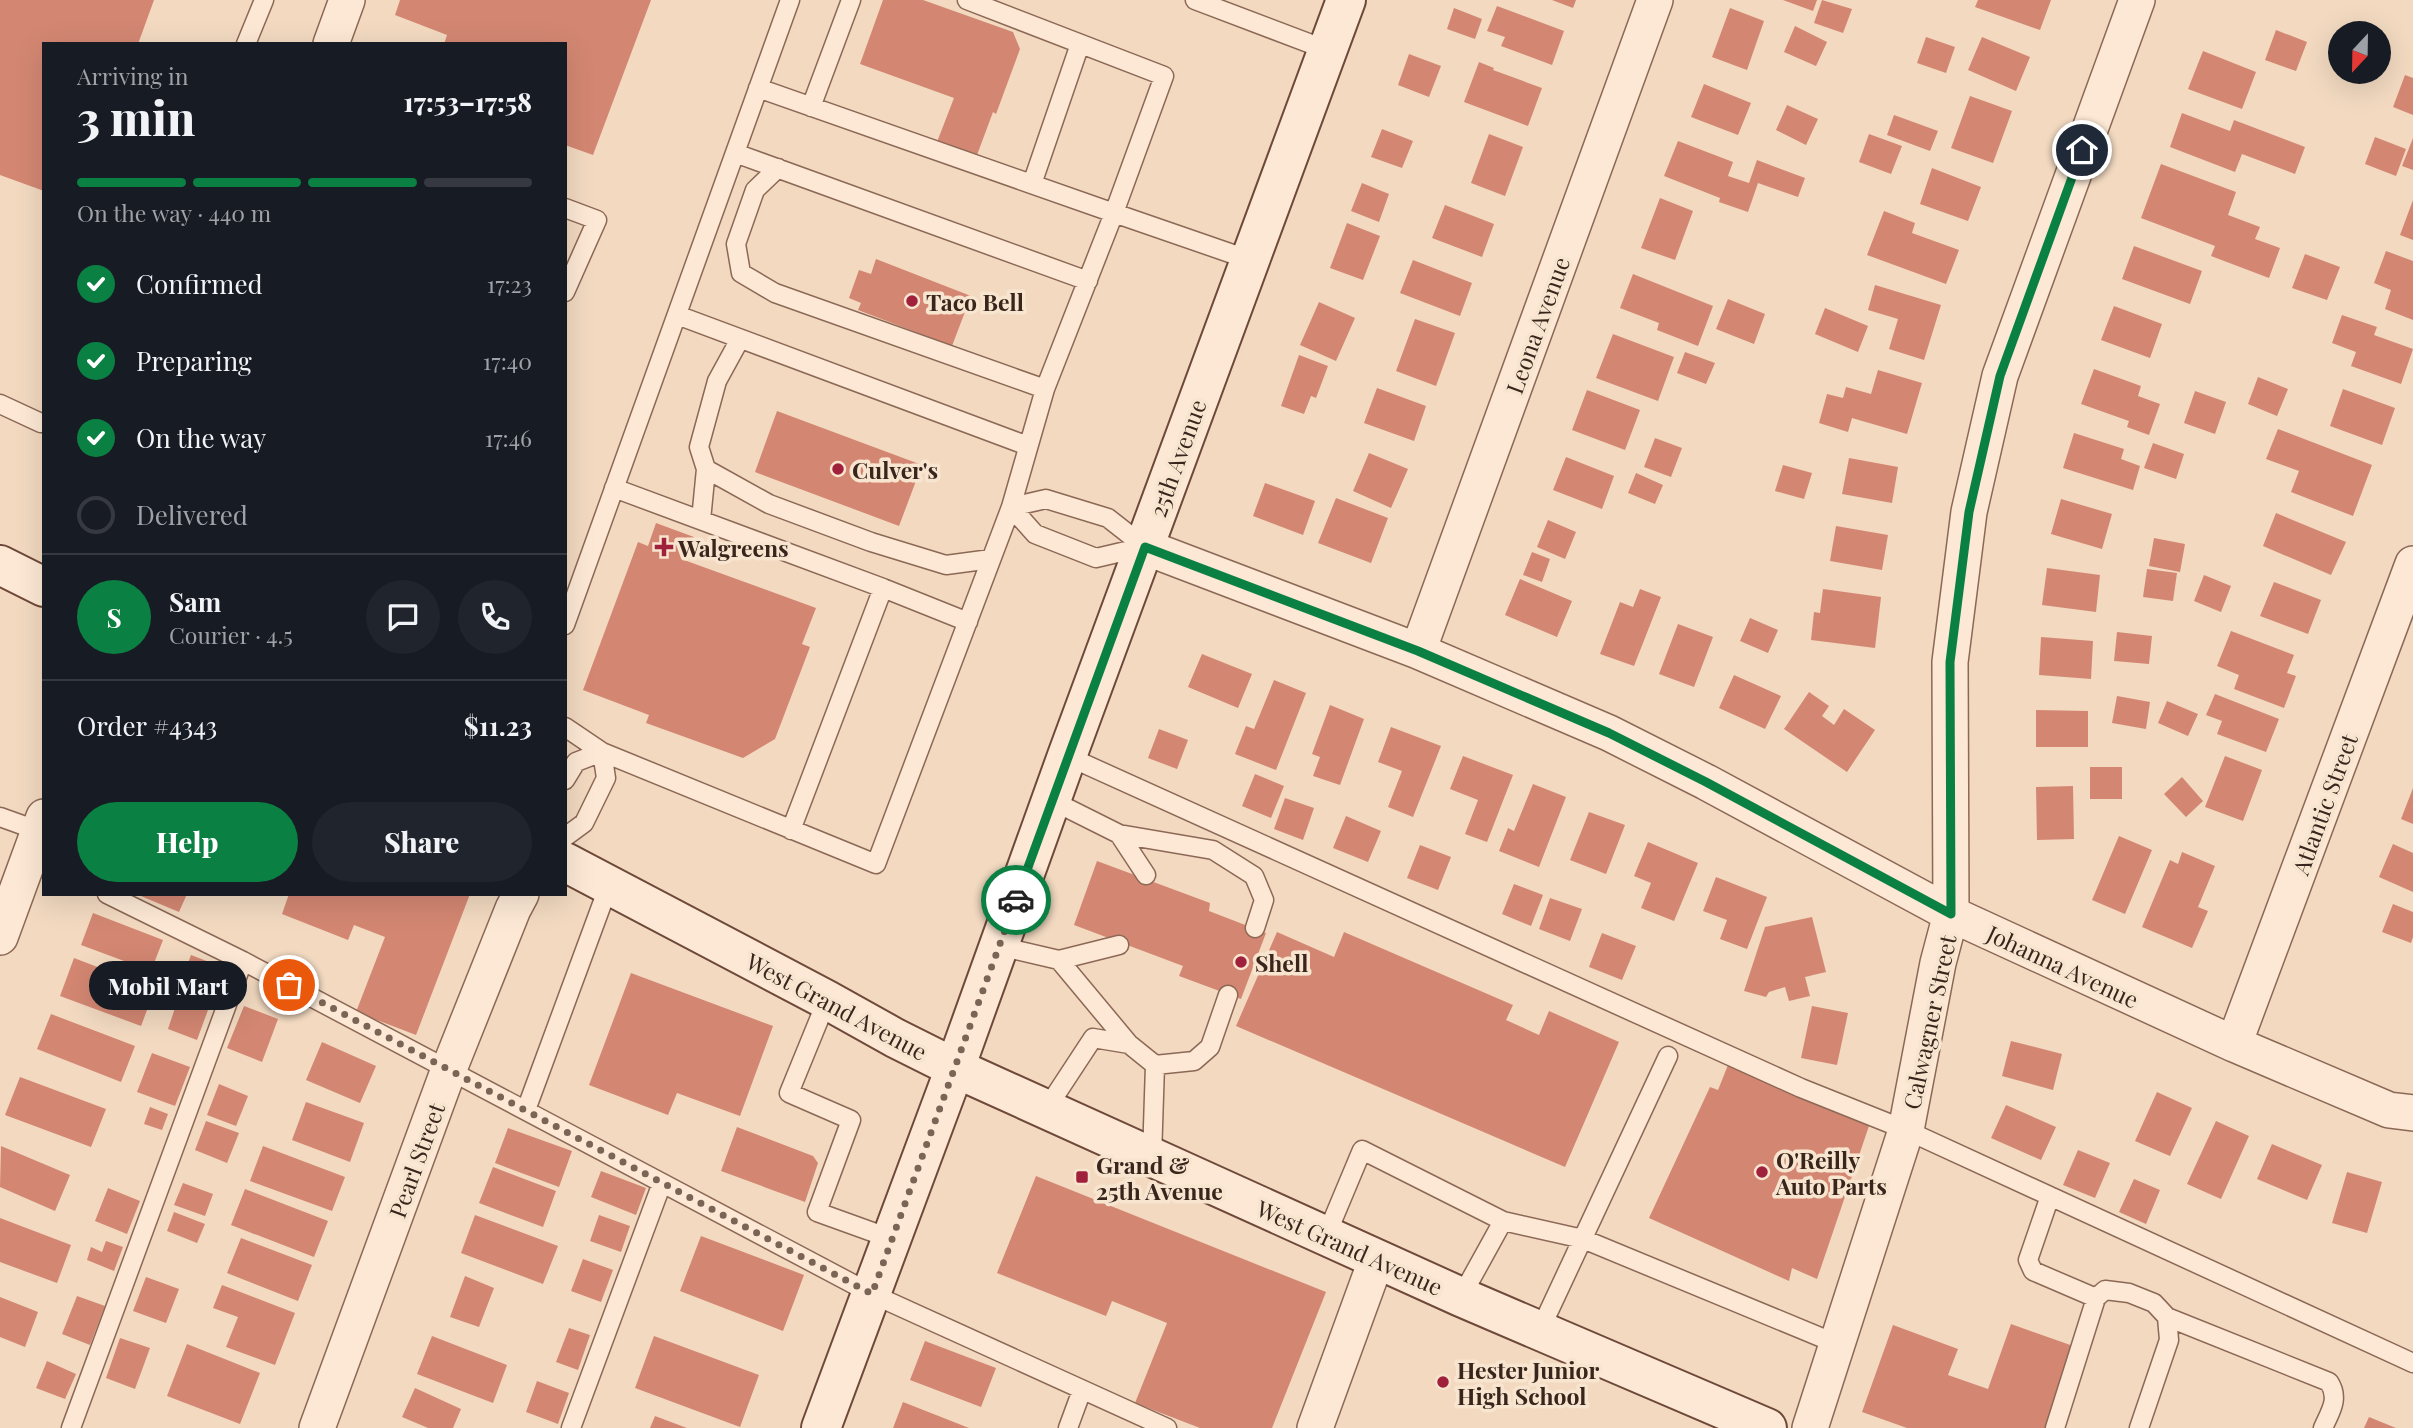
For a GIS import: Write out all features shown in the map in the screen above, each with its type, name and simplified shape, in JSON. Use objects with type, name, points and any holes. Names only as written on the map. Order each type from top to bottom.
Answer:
[{"type":"main road","name":"25th Avenue","points":[[821,1428],[1346,0]]},
{"type":"main road","points":[[0,565],[42,586]]},
{"type":"main road","name":"West Grand Avenue","points":[[567,863],[955,1068],[1461,1297],[1767,1428]]},
{"type":"street","points":[[332,42],[347,0]]},
{"type":"street","name":"Leona Avenue","points":[[1418,651],[1655,0]]},
{"type":"street","name":"Calwagner Street","points":[[1810,1428],[1906,1130],[1938,963],[1951,914],[1950,662],[1969,512],[2000,376],[2137,0]]},
{"type":"street","name":"Johanna Avenue","points":[[1145,547],[1418,651],[1609,733],[1951,914],[2234,1044],[2389,1110],[2413,1113]]},
{"type":"street","name":"Atlantic Street","points":[[2234,1044],[2413,564]]},
{"type":"street","points":[[0,937],[39,842]]},
{"type":"street","name":"Pearl Street","points":[[317,1428],[449,1069],[513,909],[521,896]]},
{"type":"street","points":[[1315,1428],[1377,1258]]},
{"type":"lane","points":[[247,42],[264,0]]},
{"type":"lane","points":[[567,619],[790,0]]},
{"type":"lane","points":[[811,107],[851,0]]},
{"type":"lane","points":[[567,728],[602,752],[876,864],[1010,507],[1045,389],[1164,76],[967,0]]},
{"type":"lane","points":[[1195,0],[1327,50]]},
{"type":"lane","points":[[1032,184],[1080,44]]},
{"type":"lane","points":[[758,88],[1250,260]]},
{"type":"lane","points":[[735,153],[1088,281]]},
{"type":"lane","points":[[778,169],[755,190],[736,244],[741,272],[775,293],[1045,389]]},
{"type":"lane","points":[[567,209],[597,220],[567,288]]},
{"type":"lane","points":[[677,315],[1028,446]]},
{"type":"lane","points":[[701,520],[706,468],[699,447],[717,381],[740,339]]},
{"type":"lane","points":[[0,404],[42,422]]},
{"type":"lane","points":[[706,468],[769,504],[871,542],[946,565],[991,559]]},
{"type":"lane","points":[[614,488],[968,622]]},
{"type":"lane","points":[[1010,507],[1046,499],[1108,518],[1145,547]]},
{"type":"lane","points":[[1010,507],[1035,534],[1096,558],[1145,547]]},
{"type":"lane","points":[[791,830],[883,588]]},
{"type":"lane","points":[[567,777],[576,762],[602,752]]},
{"type":"lane","points":[[567,836],[584,823],[606,778],[602,752]]},
{"type":"lane","points":[[1067,756],[1788,1082],[1906,1130],[2413,1363]]},
{"type":"lane","points":[[1051,800],[1119,834],[1213,850],[1254,876],[1264,900],[1255,928]]},
{"type":"lane","points":[[0,817],[39,842]]},
{"type":"lane","points":[[1119,834],[1146,875]]},
{"type":"lane","points":[[526,1110],[610,885]]},
{"type":"lane","points":[[111,896],[243,961],[872,1294],[1167,1428]]},
{"type":"lane","points":[[999,946],[1059,960],[1119,945]]},
{"type":"lane","points":[[1059,960],[1129,1044],[1155,1065],[1194,1061],[1210,1048],[1228,995]]},
{"type":"lane","points":[[71,1428],[243,961]]},
{"type":"lane","points":[[827,1000],[789,1093],[851,1120],[817,1212],[892,1239]]},
{"type":"lane","points":[[1047,1108],[1093,1038],[1129,1044]]},
{"type":"lane","points":[[1540,1331],[1668,1056]]},
{"type":"lane","points":[[1152,1157],[1155,1065]]},
{"type":"lane","points":[[1326,1236],[1362,1150],[1503,1221],[1583,1240],[1837,1345]]},
{"type":"lane","points":[[570,1428],[662,1183]]},
{"type":"lane","points":[[2050,1196],[2028,1260],[2029,1266],[2033,1271],[2096,1298]]},
{"type":"lane","points":[[1461,1297],[1503,1221]]},
{"type":"lane","points":[[2055,1428],[2096,1298],[2105,1290],[2130,1293],[2154,1303],[2167,1317],[2329,1382],[2335,1394],[2323,1428]]},
{"type":"lane","points":[[2139,1428],[2169,1340],[2167,1317]]},
{"type":"lane","points":[[1068,1428],[1082,1390]]},
{"type":"building","points":[[0,0],[154,0],[139,42],[42,42],[42,190],[0,175]]},
{"type":"building","points":[[400,0],[651,0],[593,155],[567,146],[567,42],[445,42],[447,35],[395,15]]},
{"type":"building","points":[[883,0],[923,0],[1013,32],[1020,49],[996,114],[993,112],[977,155],[937,142],[954,98],[860,64]]},
{"type":"building","points":[[1552,0],[1576,0],[1573,8]]},
{"type":"building","points":[[1783,0],[1817,0],[1813,11]]},
{"type":"building","points":[[1822,0],[1852,9],[1843,33],[1814,23]]},
{"type":"building","points":[[1978,0],[2051,0],[2040,30],[1975,7]]},
{"type":"building","points":[[1497,6],[1564,31],[1552,65],[1501,46],[1505,37],[1487,31]]},
{"type":"building","points":[[1454,8],[1482,19],[1475,39],[1447,29]]},
{"type":"building","points":[[1730,8],[1764,21],[1747,70],[1712,57]]},
{"type":"building","points":[[1795,26],[1827,42],[1816,66],[1784,52]]},
{"type":"building","points":[[2276,30],[2307,42],[2296,71],[2265,60]]},
{"type":"building","points":[[1926,37],[1955,47],[1946,73],[1917,63]]},
{"type":"building","points":[[1982,37],[2030,57],[2016,91],[1968,70]]},
{"type":"building","points":[[2203,51],[2256,72],[2242,109],[2188,89]]},
{"type":"building","points":[[1409,54],[1441,66],[1429,97],[1398,85]]},
{"type":"building","points":[[1479,62],[1542,88],[1528,126],[1464,102]]},
{"type":"building","points":[[2405,75],[2413,78],[2413,115],[2393,107]]},
{"type":"building","points":[[1704,84],[1751,103],[1738,135],[1691,117]]},
{"type":"building","points":[[1970,96],[2012,111],[1993,163],[1951,148]]},
{"type":"building","points":[[1787,105],[1818,119],[1806,145],[1776,130]]},
{"type":"building","points":[[2182,113],[2230,131],[2234,120],[2305,147],[2295,174],[2242,154],[2235,172],[2170,147]]},
{"type":"building","points":[[1894,115],[1938,131],[1930,151],[1887,135]]},
{"type":"building","points":[[1382,129],[1413,141],[1402,168],[1371,157]]},
{"type":"building","points":[[1489,134],[1523,147],[1505,196],[1471,183]]},
{"type":"building","points":[[1869,134],[1902,146],[1891,174],[1859,162]]},
{"type":"building","points":[[2375,137],[2406,149],[2396,176],[2365,164]]},
{"type":"building","points":[[2413,138],[2413,170],[2402,166]]},
{"type":"building","points":[[1678,141],[1733,162],[1728,176],[1749,183],[1757,160],[1805,178],[1798,197],[1758,183],[1748,212],[1719,202],[1720,198],[1664,176]]},
{"type":"building","points":[[2161,164],[2236,192],[2228,215],[2260,227],[2255,239],[2280,248],[2269,278],[2211,256],[2215,246],[2141,218]]},
{"type":"building","points":[[1932,168],[1981,187],[1968,221],[1920,204]]},
{"type":"building","points":[[1362,183],[1389,194],[1379,222],[1351,211]]},
{"type":"building","points":[[1660,198],[1693,211],[1675,260],[1641,248]]},
{"type":"building","points":[[2413,200],[2413,240],[2400,235]]},
{"type":"building","points":[[1445,205],[1494,224],[1482,257],[1432,238]]},
{"type":"building","points":[[1884,211],[1915,223],[1912,233],[1959,250],[1946,284],[1867,255]]},
{"type":"building","points":[[1347,223],[1380,236],[1363,280],[1330,268]]},
{"type":"building","points":[[2134,246],[2202,271],[2190,304],[2122,279]]},
{"type":"building","points":[[2386,251],[2413,261],[2413,320],[2385,309],[2391,290],[2374,283]]},
{"type":"building","points":[[2305,254],[2340,267],[2327,300],[2292,288]]},
{"type":"building","name":"Taco Bell","points":[[876,259],[971,296],[952,346],[858,310],[861,303],[849,298],[859,270],[871,274]]},
{"type":"building","points":[[1413,260],[1472,283],[1460,316],[1400,293]]},
{"type":"building","points":[[1633,274],[1713,306],[1698,346],[1657,330],[1659,323],[1620,308]]},
{"type":"building","points":[[1875,285],[1941,305],[1924,360],[1889,349],[1898,319],[1868,310]]},
{"type":"building","points":[[1728,299],[1765,314],[1754,344],[1716,329]]},
{"type":"building","points":[[1319,302],[1355,318],[1336,361],[1300,345]]},
{"type":"building","points":[[2114,306],[2162,324],[2150,358],[2101,340]]},
{"type":"building","points":[[1825,308],[1868,326],[1858,352],[1815,334]]},
{"type":"building","points":[[2342,315],[2377,327],[2374,335],[2413,349],[2401,384],[2351,366],[2356,352],[2332,343]]},
{"type":"building","points":[[1415,319],[1455,333],[1436,386],[1396,371]]},
{"type":"building","points":[[1613,334],[1674,357],[1658,401],[1596,378]]},
{"type":"building","points":[[1685,352],[1715,363],[1706,384],[1677,373]]},
{"type":"building","points":[[1299,355],[1328,366],[1316,398],[1311,396],[1304,414],[1281,406]]},
{"type":"building","points":[[2094,369],[2141,386],[2138,396],[2160,404],[2149,435],[2127,427],[2129,421],[2081,404]]},
{"type":"building","points":[[1878,370],[1922,383],[1907,434],[1852,418],[1848,432],[1819,423],[1827,394],[1843,398],[1846,387],[1871,394]]},
{"type":"building","points":[[2258,377],[2288,389],[2277,416],[2248,404]]},
{"type":"building","points":[[1377,388],[1426,406],[1414,441],[1364,423]]},
{"type":"building","points":[[2343,389],[2395,408],[2382,445],[2330,426]]},
{"type":"building","points":[[1587,390],[1640,410],[1625,450],[1572,430]]},
{"type":"building","points":[[2195,391],[2226,402],[2215,434],[2184,423]]},
{"type":"building","name":"Culver's","points":[[777,411],[922,465],[899,526],[755,472]]},
{"type":"building","points":[[2278,429],[2372,465],[2353,516],[2291,492],[2299,471],[2266,459]]},
{"type":"building","points":[[2074,433],[2124,449],[2121,459],[2140,466],[2133,490],[2063,468]]},
{"type":"building","points":[[1655,438],[1682,448],[1671,477],[1644,467]]},
{"type":"building","points":[[2153,443],[2184,454],[2176,479],[2144,468]]},
{"type":"building","points":[[1369,453],[1408,469],[1391,508],[1353,491]]},
{"type":"building","points":[[1566,457],[1614,476],[1602,509],[1553,490]]},
{"type":"building","points":[[1849,458],[1898,467],[1892,503],[1842,494]]},
{"type":"building","points":[[1783,465],[1812,473],[1804,499],[1775,491]]},
{"type":"building","points":[[1636,473],[1663,485],[1655,504],[1628,493]]},
{"type":"building","points":[[1265,483],[1315,501],[1303,535],[1253,516]]},
{"type":"building","points":[[1336,498],[1388,518],[1371,563],[1318,543]]},
{"type":"building","points":[[2061,499],[2112,514],[2102,549],[2051,534]]},
{"type":"building","points":[[2276,513],[2346,542],[2331,575],[2263,546]]},
{"type":"building","points":[[1548,520],[1576,532],[1565,559],[1537,547]]},
{"type":"building","name":"Walgreens","points":[[656,523],[694,537],[684,560],[816,608],[802,644],[810,647],[775,739],[743,758],[646,723],[649,715],[583,690],[638,542],[648,546]]},
{"type":"building","points":[[1836,526],[1888,535],[1882,570],[1830,561]]},
{"type":"building","points":[[2154,538],[2185,544],[2180,572],[2149,566]]},
{"type":"building","points":[[1532,552],[1550,559],[1542,582],[1523,575]]},
{"type":"building","points":[[2047,568],[2100,575],[2096,612],[2042,605]]},
{"type":"building","points":[[2147,569],[2177,573],[2173,601],[2143,597]]},
{"type":"building","points":[[2204,575],[2231,586],[2221,612],[2194,601]]},
{"type":"building","points":[[1520,579],[1572,601],[1557,637],[1505,615]]},
{"type":"building","points":[[2274,582],[2321,600],[2308,634],[2260,616]]},
{"type":"building","points":[[1640,589],[1661,597],[1634,666],[1600,654],[1620,602],[1633,607]]},
{"type":"building","points":[[1823,589],[1881,597],[1875,648],[1811,640],[1814,612],[1820,613]]},
{"type":"building","points":[[1750,618],[1778,630],[1768,653],[1740,641]]},
{"type":"building","points":[[1678,624],[1713,637],[1694,687],[1659,674]]},
{"type":"building","points":[[2231,631],[2294,655],[2287,673],[2296,676],[2284,708],[2234,689],[2239,675],[2217,666]]},
{"type":"building","points":[[2117,632],[2152,636],[2149,664],[2114,661]]},
{"type":"building","points":[[2041,637],[2093,641],[2091,679],[2039,675]]},
{"type":"building","points":[[1202,654],[1252,674],[1238,708],[1188,687]]},
{"type":"building","points":[[1734,675],[1781,696],[1765,729],[1719,708]]},
{"type":"building","points":[[1274,680],[1306,693],[1276,770],[1235,754],[1246,726],[1254,729]]},
{"type":"building","points":[[1809,692],[1829,706],[1822,716],[1834,725],[1844,709],[1875,730],[1847,772],[1784,729]]},
{"type":"building","points":[[2215,694],[2279,719],[2266,752],[2217,734],[2222,721],[2206,715]]},
{"type":"building","points":[[2117,696],[2150,702],[2146,729],[2112,723]]},
{"type":"building","points":[[2167,701],[2198,714],[2188,736],[2158,723]]},
{"type":"building","points":[[1330,705],[1364,719],[1340,785],[1313,776],[1320,757],[1312,754]]},
{"type":"building","points":[[2036,710],[2088,711],[2088,747],[2036,747]]},
{"type":"building","points":[[1391,727],[1441,746],[1413,817],[1388,807],[1402,771],[1378,762]]},
{"type":"building","points":[[1159,729],[1188,740],[1177,769],[1148,758]]},
{"type":"building","points":[[1463,756],[1513,775],[1487,842],[1465,834],[1478,800],[1450,789]]},
{"type":"building","points":[[2225,756],[2262,770],[2243,821],[2205,807]]},
{"type":"building","points":[[2090,767],[2122,767],[2122,799],[2090,799]]},
{"type":"building","points":[[1255,774],[1284,786],[1271,818],[1242,806]]},
{"type":"building","points":[[2182,777],[2203,801],[2186,817],[2164,794]]},
{"type":"building","points":[[1533,784],[1566,797],[1539,867],[1499,851],[1508,828],[1514,831]]},
{"type":"building","points":[[2073,786],[2074,839],[2037,840],[2036,787]]},
{"type":"building","points":[[2413,788],[2413,824],[2401,819]]},
{"type":"building","points":[[1285,798],[1314,808],[1303,840],[1274,829]]},
{"type":"building","points":[[1589,812],[1625,825],[1606,874],[1570,860]]},
{"type":"building","points":[[1346,816],[1381,831],[1368,862],[1333,848]]},
{"type":"building","points":[[2119,836],[2152,850],[2125,914],[2092,900]]},
{"type":"building","points":[[1648,842],[1698,863],[1674,921],[1641,908],[1651,883],[1634,876]]},
{"type":"building","points":[[2393,844],[2413,853],[2413,892],[2379,877]]},
{"type":"building","points":[[1420,845],[1451,857],[1438,890],[1407,878]]},
{"type":"building","points":[[2182,852],[2215,866],[2198,907],[2208,911],[2192,948],[2142,927],[2170,860],[2178,864]]},
{"type":"building","name":"Shell","points":[[1097,861],[1210,903],[1209,911],[1266,933],[1241,999],[1179,976],[1183,966],[1074,925]]},
{"type":"building","points":[[1716,877],[1767,897],[1747,949],[1720,939],[1727,920],[1703,911]]},
{"type":"building","points":[[1514,884],[1543,895],[1531,926],[1502,914]]},
{"type":"building","points":[[141,896],[186,896],[179,912]]},
{"type":"building","points":[[288,896],[469,896],[416,1035],[356,1012],[385,937],[354,925],[348,940],[282,914]]},
{"type":"building","points":[[1550,898],[1582,909],[1570,941],[1539,929]]},
{"type":"building","points":[[2393,904],[2413,912],[2411,943],[2382,932]]},
{"type":"building","points":[[93,913],[163,940],[151,971],[81,945]]},
{"type":"building","points":[[1812,917],[1826,972],[1805,977],[1810,996],[1789,1001],[1785,987],[1769,992],[1766,997],[1744,991],[1765,927]]},
{"type":"building","points":[[1277,932],[1334,957],[1344,932],[1513,1005],[1506,1020],[1539,1035],[1549,1011],[1619,1042],[1565,1167],[1236,1026]]},
{"type":"building","points":[[1602,933],[1636,946],[1622,980],[1589,967]]},
{"type":"building","points":[[191,955],[230,970],[219,999],[180,985]]},
{"type":"building","points":[[74,958],[155,989],[141,1026],[60,996]]},
{"type":"building","points":[[631,973],[773,1026],[740,1116],[677,1093],[668,1115],[589,1085]]},
{"type":"building","points":[[178,999],[208,1010],[197,1040],[168,1029]]},
{"type":"building","points":[[244,1006],[278,1019],[262,1062],[227,1048]]},
{"type":"building","points":[[1812,1006],[1848,1013],[1837,1065],[1801,1058]]},
{"type":"building","points":[[51,1014],[135,1046],[121,1082],[37,1049]]},
{"type":"building","points":[[2011,1041],[2062,1054],[2053,1090],[2002,1076]]},
{"type":"building","points":[[322,1042],[376,1066],[360,1103],[306,1080]]},
{"type":"building","points":[[152,1053],[190,1067],[175,1106],[137,1092]]},
{"type":"building","name":"O'Reilly Auto Parts","points":[[1728,1065],[1869,1126],[1817,1279],[1792,1268],[1789,1281],[1649,1218],[1710,1087],[1718,1090]]},
{"type":"building","points":[[20,1077],[106,1109],[91,1147],[5,1115]]},
{"type":"building","points":[[219,1084],[248,1096],[236,1126],[207,1115]]},
{"type":"building","points":[[2157,1092],[2192,1108],[2170,1156],[2135,1141]]},
{"type":"building","points":[[306,1102],[364,1123],[350,1162],[292,1140]]},
{"type":"building","points":[[2006,1105],[2056,1127],[2041,1160],[1991,1138]]},
{"type":"building","points":[[150,1107],[168,1114],[162,1130],[144,1124]]},
{"type":"building","points":[[206,1121],[239,1133],[227,1163],[195,1150]]},
{"type":"building","points":[[2216,1121],[2249,1136],[2221,1199],[2187,1184]]},
{"type":"building","points":[[737,1127],[813,1156],[818,1163],[805,1202],[721,1171]]},
{"type":"building","points":[[508,1128],[572,1151],[559,1187],[495,1163]]},
{"type":"building","points":[[2272,1144],[2322,1165],[2307,1200],[2257,1179]]},
{"type":"building","points":[[1,1146],[70,1175],[55,1211],[0,1187]]},
{"type":"building","points":[[263,1146],[345,1177],[332,1211],[250,1181]]},
{"type":"building","points":[[2078,1150],[2110,1163],[2095,1198],[2063,1185]]},
{"type":"building","points":[[493,1167],[556,1191],[543,1227],[479,1203]]},
{"type":"building","points":[[601,1171],[646,1188],[636,1215],[591,1197]]},
{"type":"building","points":[[2347,1172],[2382,1182],[2367,1233],[2332,1223]]},
{"type":"building","points":[[1036,1176],[1326,1292],[1272,1428],[1200,1428],[1135,1403],[1167,1323],[1112,1301],[1106,1316],[997,1273]]},
{"type":"building","points":[[2134,1179],[2160,1190],[2146,1224],[2119,1212]]},
{"type":"building","points":[[183,1183],[213,1194],[205,1216],[174,1205]]},
{"type":"building","points":[[108,1188],[140,1201],[127,1234],[95,1221]]},
{"type":"building","points":[[245,1189],[328,1221],[314,1257],[231,1225]]},
{"type":"building","points":[[174,1212],[205,1224],[197,1243],[167,1231]]},
{"type":"building","points":[[475,1215],[558,1246],[543,1284],[461,1253]]},
{"type":"building","points":[[599,1215],[630,1226],[621,1252],[590,1241]]},
{"type":"building","points":[[0,1218],[71,1245],[57,1283],[0,1262]]},
{"type":"building","points":[[701,1236],[804,1275],[783,1331],[680,1291]]},
{"type":"building","points":[[241,1238],[312,1265],[298,1301],[227,1273]]},
{"type":"building","points":[[106,1241],[123,1247],[114,1271],[87,1260],[91,1247],[102,1252]]},
{"type":"building","points":[[583,1259],[613,1270],[601,1302],[571,1291]]},
{"type":"building","points":[[465,1276],[494,1288],[479,1327],[450,1317]]},
{"type":"building","points":[[146,1277],[179,1289],[166,1323],[133,1311]]},
{"type":"building","points":[[222,1285],[295,1313],[275,1365],[226,1347],[238,1317],[213,1308]]},
{"type":"building","points":[[77,1296],[105,1306],[90,1345],[62,1334]]},
{"type":"building","points":[[0,1297],[38,1312],[25,1347],[0,1337]]},
{"type":"building","points":[[2011,1324],[2076,1347],[2048,1428],[1907,1428],[1862,1412],[1893,1325],[1958,1349],[1948,1375],[1988,1389]]},
{"type":"building","points":[[569,1328],[590,1335],[578,1370],[556,1362]]},
{"type":"building","points":[[432,1336],[507,1365],[493,1403],[417,1374]]},
{"type":"building","points":[[654,1336],[759,1375],[740,1427],[635,1388]]},
{"type":"building","points":[[120,1338],[150,1348],[135,1389],[106,1378]]},
{"type":"building","points":[[925,1341],[996,1368],[981,1407],[910,1380]]},
{"type":"building","points":[[187,1344],[260,1373],[240,1424],[167,1396]]},
{"type":"building","points":[[47,1361],[76,1374],[65,1399],[36,1388]]},
{"type":"building","points":[[537,1381],[569,1393],[558,1424],[526,1412]]},
{"type":"building","points":[[415,1388],[461,1409],[453,1428],[428,1428],[402,1417]]},
{"type":"building","points":[[903,1402],[969,1428],[893,1428]]},
{"type":"building","points":[[655,1416],[687,1428],[650,1428]]},
{"type":"building","points":[[2369,1417],[2396,1428],[2364,1428]]},
{"type":"way so far","points":[[289,985],[872,1294],[1016,900]]},
{"type":"place","name":"Taco Bell","points":[[912,301]]},
{"type":"place","name":"Culver's","points":[[838,469]]},
{"type":"place","name":"Walgreens","points":[[664,547]]},
{"type":"place","name":"Shell","points":[[1241,962]]},
{"type":"place","name":"Mobil Mart","points":[[289,985]]},
{"type":"place","name":"O'Reilly Auto Parts","points":[[1762,1172]]},
{"type":"place","name":"Grand & 25th Avenue","points":[[1082,1177]]},
{"type":"place","name":"Hester Junior High School","points":[[1443,1382]]},
{"type":"route","points":[[1016,900],[1145,547],[1418,651],[1609,733],[1951,914],[1950,662],[1969,512],[2000,376],[2082,150]]}]
